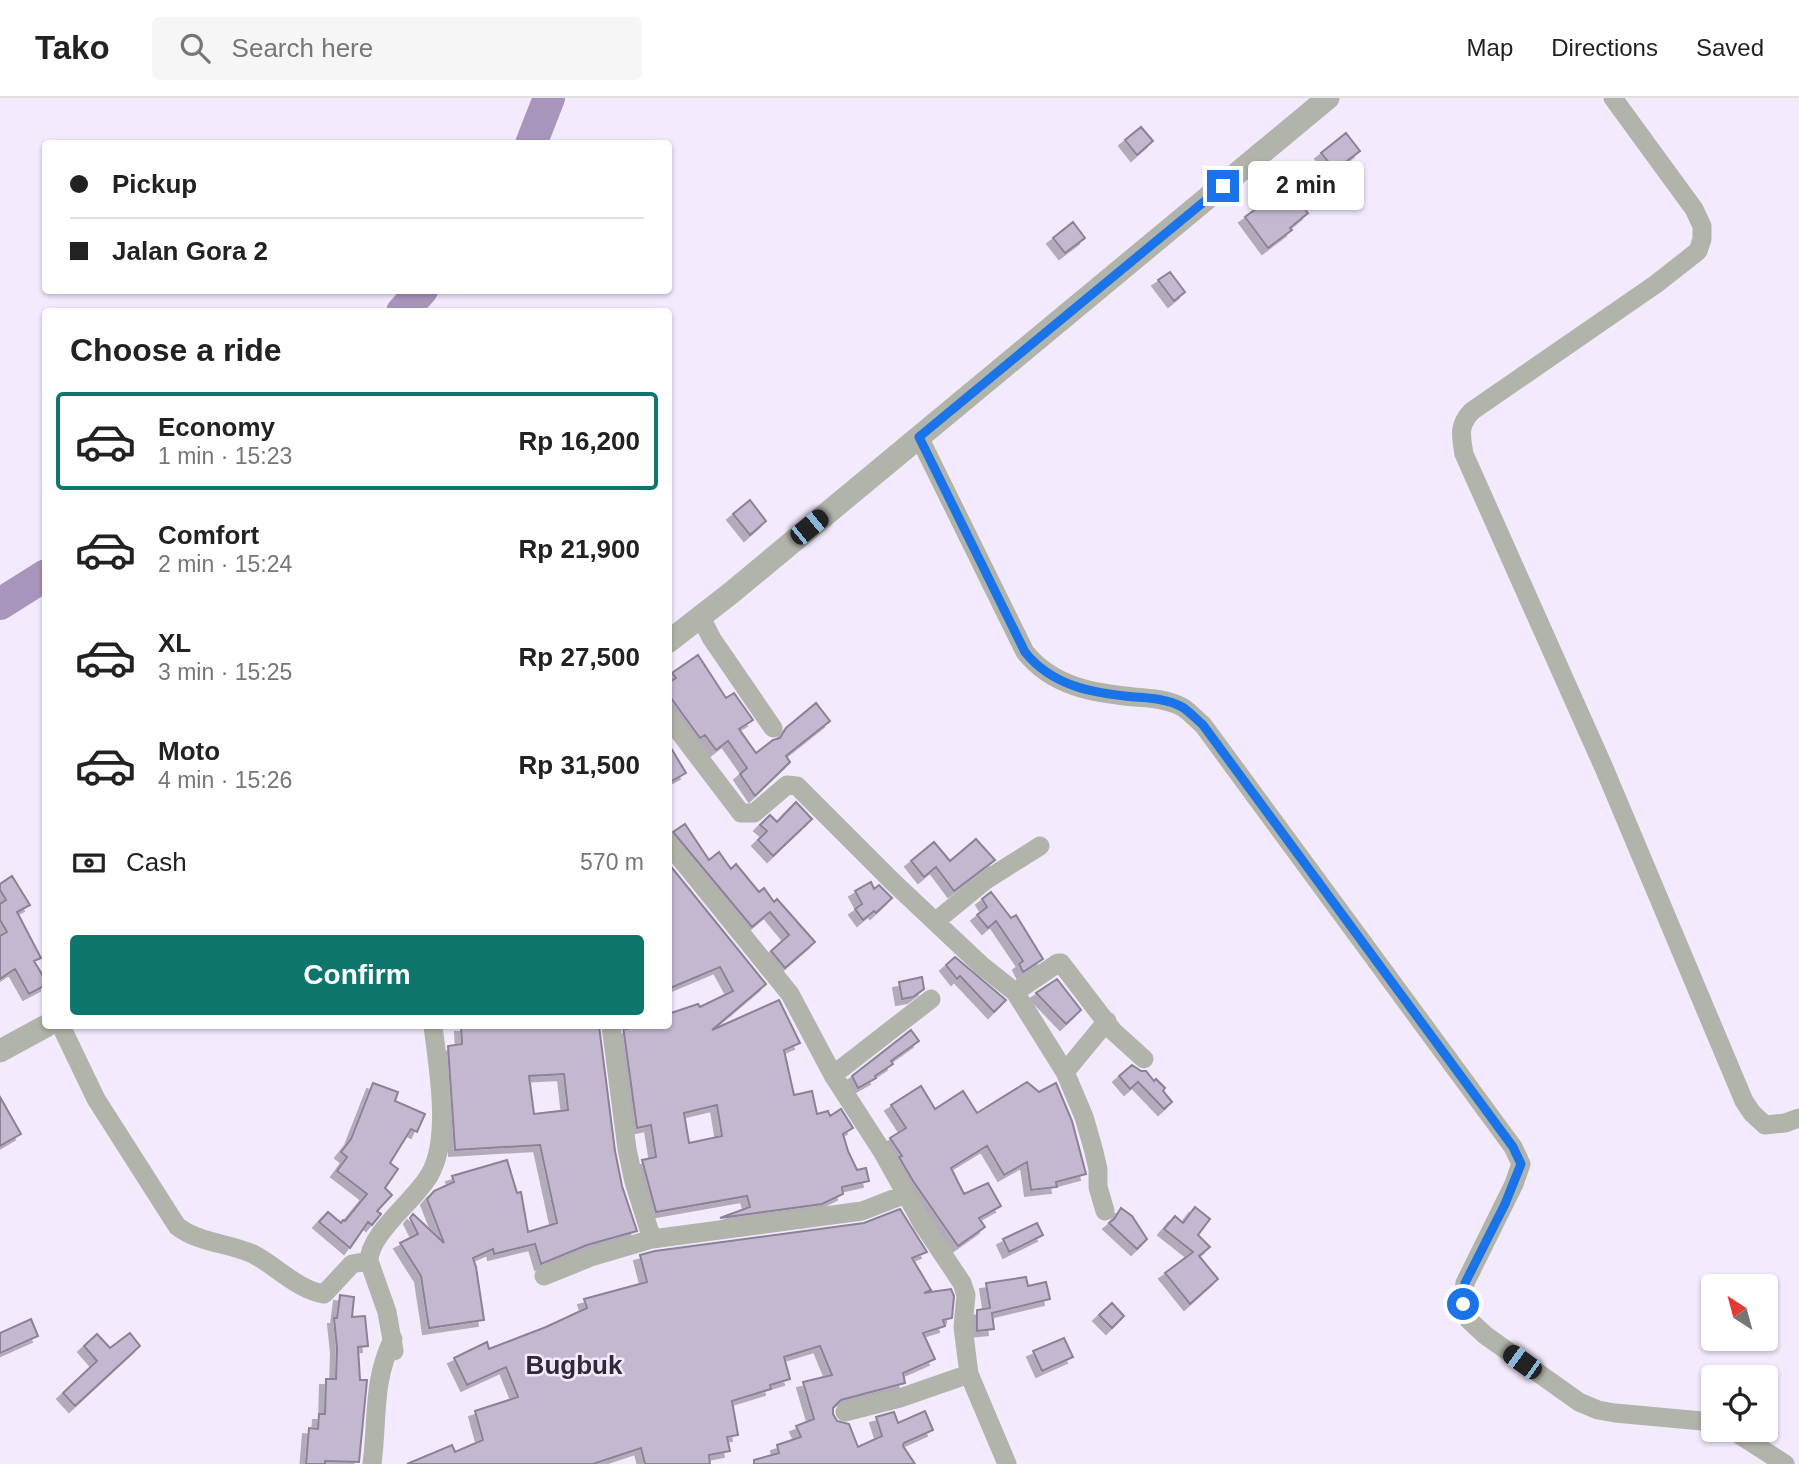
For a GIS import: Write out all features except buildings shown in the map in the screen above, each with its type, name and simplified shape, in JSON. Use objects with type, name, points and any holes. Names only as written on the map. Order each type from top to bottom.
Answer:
[{"type":"street","points":[[672,639],[1328,98]]},
{"type":"street","points":[[1613,98],[1694,209],[1702,226],[1698,251],[1656,284],[1472,411],[1464,419],[1461,431],[1464,454],[1604,768],[1744,1101],[1765,1125],[1799,1118]]},
{"type":"street","points":[[919,437],[1025,652],[1037,667],[1076,687],[1102,694],[1165,701],[1182,707],[1203,725],[1513,1147],[1521,1164],[1514,1184],[1465,1283],[1463,1304],[1469,1320],[1485,1335],[1579,1402],[1615,1413],[1701,1421]]},
{"type":"street","points":[[700,617],[712,639],[773,727]]},
{"type":"street","points":[[672,721],[741,813],[754,813],[787,785],[794,785],[981,965],[1015,992],[1065,1072],[1088,1131],[1105,1211]]},
{"type":"street","points":[[936,920],[986,880],[1040,846]]},
{"type":"street","points":[[672,848],[790,994],[833,1074],[965,1289],[963,1327],[969,1374],[1007,1464]]},
{"type":"street","points":[[1015,992],[1060,963],[1126,1044],[1144,1059]]},
{"type":"street","points":[[833,1074],[931,999]]},
{"type":"street","points":[[1065,1072],[1107,1021]]},
{"type":"street","points":[[0,1051],[42,1028]]},
{"type":"street","points":[[62,1029],[96,1100],[177,1226],[192,1235],[252,1254],[304,1287],[324,1294],[352,1264],[369,1261]]},
{"type":"street","points":[[395,1364],[387,1312],[369,1261],[370,1253],[378,1239],[430,1175],[439,1150],[440,1082],[433,1029]]},
{"type":"street","points":[[611,1029],[627,1149],[652,1239]]},
{"type":"street","points":[[544,1276],[652,1239],[862,1210],[906,1194]]},
{"type":"street","points":[[372,1464],[377,1386],[393,1339]]},
{"type":"street","points":[[845,1412],[900,1398],[969,1374]]},
{"type":"street","points":[[1751,1442],[1785,1464]]},
{"type":"waterway","points":[[533,140],[549,98]]},
{"type":"waterway","points":[[406,308],[418,294]]},
{"type":"waterway","points":[[0,604],[42,578]]},
{"type":"district","name":"Bugbuk","points":[[574,1365]]},
{"type":"route","points":[[1223,186],[919,437],[1025,652],[1037,667],[1076,687],[1102,694],[1165,701],[1182,707],[1203,725],[1513,1147],[1521,1164],[1505,1204],[1465,1283],[1463,1304]]}]
